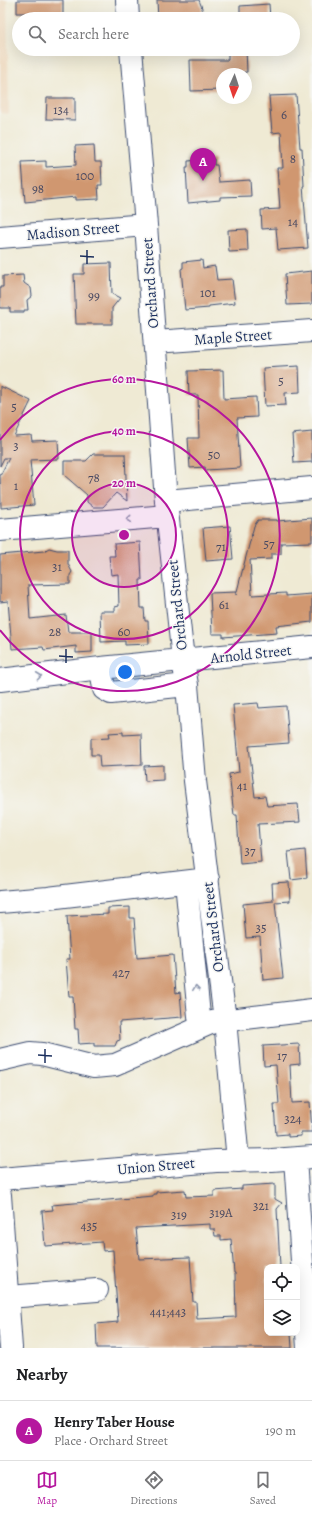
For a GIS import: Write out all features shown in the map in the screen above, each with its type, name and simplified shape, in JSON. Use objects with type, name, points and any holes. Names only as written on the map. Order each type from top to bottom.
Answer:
[{"type":"street","points":[[127,0],[128,12]]},
{"type":"street","name":"Orchard Street","points":[[132,56],[167,508],[187,685],[195,781],[225,1020],[238,1160]]},
{"type":"street","name":"Madison Street","points":[[0,237],[146,225]]},
{"type":"street","name":"Maple Street","points":[[155,342],[312,332]]},
{"type":"street","points":[[0,530],[312,488]]},
{"type":"street","name":"Arnold Street","points":[[0,680],[101,668],[312,648]]},
{"type":"street","points":[[101,668],[104,689],[110,693],[187,685]]},
{"type":"street","points":[[0,902],[208,880]]},
{"type":"street","points":[[186,882],[200,1026]]},
{"type":"street","points":[[0,1060],[30,1053],[42,1054],[94,1067],[115,1065],[175,1039],[200,1026],[213,1022],[312,1010]]},
{"type":"street","points":[[303,1158],[308,1348]]},
{"type":"street","name":"Union Street","points":[[0,1179],[216,1161],[303,1158]]},
{"type":"street","points":[[0,1195],[11,1348]]},
{"type":"street","points":[[8,1297],[97,1290]]},
{"type":"shaded area","points":[[0,0],[7,0],[9,114],[0,113]]},
{"type":"building","points":[[17,0],[63,0],[63,12],[17,12]]},
{"type":"building","points":[[157,0],[199,0],[202,8],[202,12],[158,12]]},
{"type":"building","points":[[269,4],[270,12],[240,12],[240,6]]},
{"type":"building","points":[[228,56],[246,56],[247,68],[216,68],[216,90],[191,91],[190,60],[228,60]]},
{"type":"building","points":[[296,95],[300,148],[302,148],[303,186],[308,248],[278,250],[276,228],[262,229],[261,210],[280,209],[277,168],[283,168],[281,132],[272,133],[269,96]]},
{"type":"building","points":[[47,98],[75,98],[75,120],[46,119]]},
{"type":"building","points":[[94,145],[95,162],[101,162],[102,185],[98,185],[99,199],[76,200],[76,197],[25,202],[22,162],[46,161],[46,167],[76,165],[75,146]]},
{"type":"building","points":[[214,159],[214,165],[217,165],[219,182],[250,180],[251,196],[220,197],[220,200],[188,203],[186,167],[188,167],[188,161]]},
{"type":"building","points":[[247,229],[248,251],[229,252],[228,230]]},
{"type":"building","points":[[202,260],[203,268],[215,266],[217,280],[232,279],[235,303],[209,306],[209,308],[185,310],[181,269],[183,268],[183,262]]},
{"type":"building","points":[[111,263],[112,294],[120,298],[112,308],[112,324],[76,324],[74,274],[84,274],[84,264]]},
{"type":"building","points":[[312,271],[312,304],[287,305],[285,274]]},
{"type":"building","points":[[23,275],[24,283],[31,288],[32,296],[27,300],[28,310],[24,310],[24,312],[10,312],[10,308],[0,308],[0,287],[3,287],[3,276]]},
{"type":"building","points":[[299,366],[300,392],[285,393],[286,405],[265,406],[263,368]]},
{"type":"building","points":[[223,370],[224,399],[256,397],[257,417],[237,418],[240,468],[206,470],[205,467],[190,468],[188,438],[199,438],[198,395],[189,395],[188,371]]},
{"type":"building","points":[[0,386],[31,401],[14,436],[31,435],[32,441],[58,440],[59,459],[30,460],[34,505],[1,508],[0,476],[9,458],[4,458],[0,466]]},
{"type":"building","points":[[312,432],[312,462],[294,463],[292,434]]},
{"type":"building","points":[[93,454],[125,454],[127,501],[116,493],[103,507],[93,507],[87,502],[87,495],[64,475],[64,461],[86,461]]},
{"type":"building","points":[[312,518],[312,542],[281,543],[281,554],[271,554],[271,559],[250,560],[252,595],[286,593],[286,596],[312,594],[312,622],[276,626],[277,633],[223,637],[223,634],[212,634],[210,593],[236,592],[236,595],[254,526],[258,520],[277,521]]},
{"type":"building","points":[[230,526],[233,559],[206,561],[203,528]]},
{"type":"building","points":[[140,542],[142,580],[140,580],[141,608],[144,608],[145,621],[148,621],[149,644],[125,645],[125,641],[101,642],[100,611],[115,611],[115,607],[119,606],[118,574],[111,575],[109,556],[115,556],[114,544]]},
{"type":"building","points":[[49,548],[68,550],[68,564],[72,572],[70,575],[70,584],[28,585],[30,619],[66,615],[68,632],[92,632],[92,652],[76,653],[76,646],[44,650],[43,647],[12,649],[8,601],[0,602],[0,555],[44,551]]},
{"type":"building","points":[[258,703],[259,708],[286,706],[289,743],[249,746],[255,797],[265,796],[267,806],[298,804],[300,822],[258,824],[261,862],[240,864],[237,815],[234,815],[229,774],[239,772],[233,705]]},
{"type":"building","points":[[123,732],[123,735],[141,734],[142,765],[100,767],[99,755],[91,755],[91,738],[110,737],[109,733]]},
{"type":"building","points":[[163,765],[163,780],[145,781],[144,766]]},
{"type":"building","points":[[305,850],[307,878],[291,880],[288,852]]},
{"type":"building","points":[[289,882],[290,901],[275,902],[283,978],[263,980],[260,937],[246,938],[243,904],[273,901],[272,883]]},
{"type":"building","points":[[130,907],[130,918],[134,918],[137,958],[173,955],[176,993],[180,992],[182,1017],[119,1022],[120,1040],[117,1041],[115,1046],[94,1046],[94,1043],[79,1044],[78,1029],[75,1029],[73,997],[69,997],[66,959],[70,959],[67,916],[108,914],[108,908]]},
{"type":"building","points":[[299,1044],[300,1064],[290,1065],[292,1103],[310,1102],[312,1132],[301,1132],[301,1136],[288,1137],[288,1134],[276,1135],[274,1104],[279,1104],[276,1065],[264,1066],[263,1046]]},
{"type":"building","points":[[275,1184],[275,1199],[282,1203],[277,1209],[280,1264],[264,1264],[264,1336],[291,1336],[292,1348],[97,1348],[96,1324],[118,1322],[113,1250],[103,1251],[102,1242],[45,1246],[42,1211],[53,1210],[52,1205],[153,1196],[156,1192],[185,1190],[186,1197],[214,1196],[214,1191],[242,1189],[242,1186]],"holes":[[[210,1224],[210,1229],[214,1229],[215,1236],[221,1236],[221,1240],[231,1239],[235,1273],[236,1317],[197,1319],[196,1302],[193,1302],[190,1257],[139,1259],[136,1228]]]},
{"type":"place","name":"Henry Taber House","points":[[203,181]]}]
